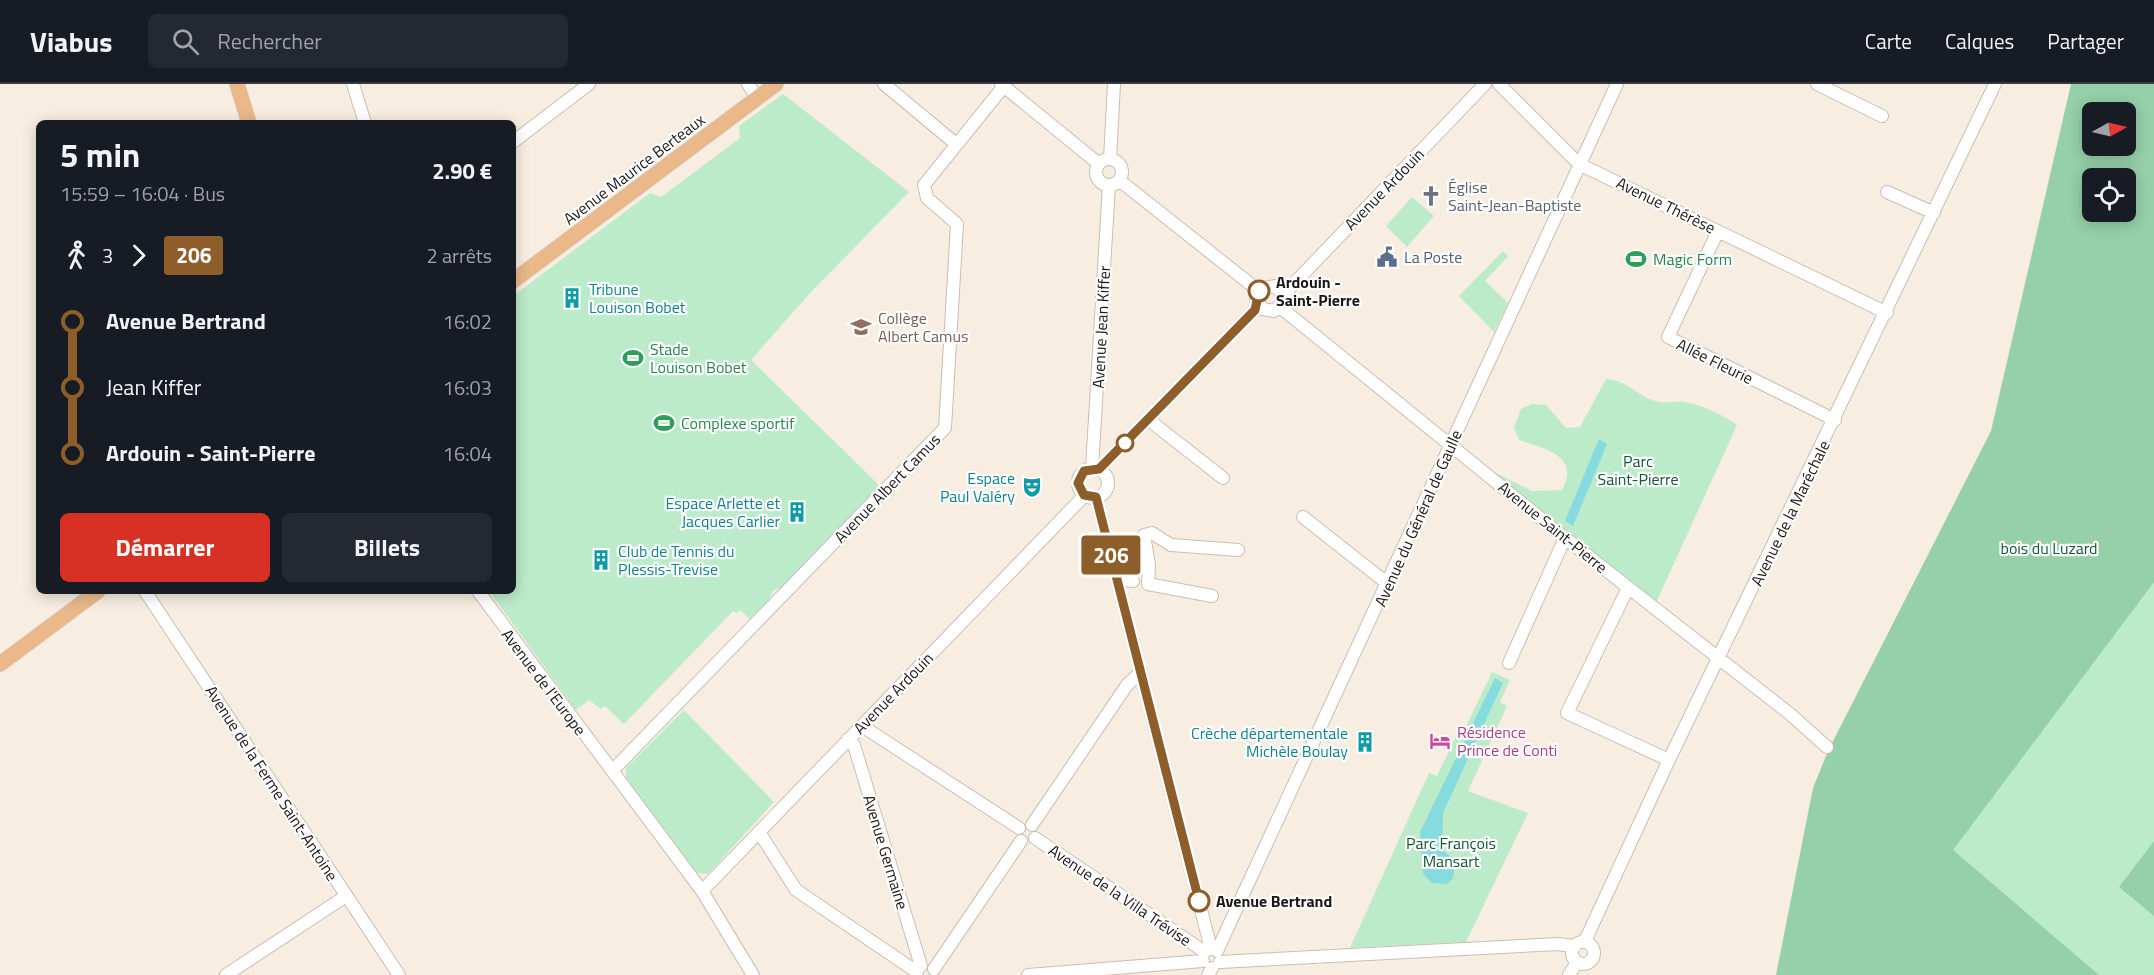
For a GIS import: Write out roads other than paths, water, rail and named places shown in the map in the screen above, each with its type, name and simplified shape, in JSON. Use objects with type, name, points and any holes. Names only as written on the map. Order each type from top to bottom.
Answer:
[{"type":"main road","points":[[237,84],[248,120]]},
{"type":"main road","name":"Avenue Maurice Berteaux","points":[[516,279],[776,84]]},
{"type":"main road","points":[[0,664],[94,594]]},
{"type":"street","points":[[352,84],[364,120]]},
{"type":"street","points":[[516,140],[589,84]]},
{"type":"street","points":[[748,84],[757,98]]},
{"type":"street","points":[[884,84],[952,149]]},
{"type":"street","points":[[1114,84],[1104,162],[1097,177],[1114,183],[1261,302]]},
{"type":"street","name":"Avenue Ardouin","points":[[1279,296],[1474,84]]},
{"type":"street","name":"Avenue Ardouin","points":[[1279,296],[1485,84]]},
{"type":"street","name":"Avenue Thérèse","points":[[1499,84],[1579,164],[1887,313]]},
{"type":"street","name":"Avenue du Général de Gaulle","points":[[1211,960],[1388,584],[1617,84]]},
{"type":"street","points":[[1817,84],[1836,88],[1882,116]]},
{"type":"street","name":"Avenue de la Maréchale","points":[[1585,941],[1669,760],[1887,313],[1995,84]]},
{"type":"street","points":[[1003,85],[1104,162],[1120,167],[1114,183]]},
{"type":"street","name":"Avenue Albert Camus","points":[[612,771],[945,428],[957,224],[924,192],[924,185],[1003,85]]},
{"type":"street","name":"Avenue Jean Kiffer","points":[[1099,471],[1114,183]]},
{"type":"street","points":[[1887,192],[1934,213]]},
{"type":"street","name":"Allée Fleurie","points":[[1718,231],[1668,338],[1835,420]]},
{"type":"street","points":[[1211,960],[1117,579],[1090,496],[1079,488],[1079,479],[1084,471],[1099,471],[1154,424],[1257,318],[1266,286],[1279,296]]},
{"type":"street","points":[[1099,471],[1261,302],[1279,296]]},
{"type":"street","name":"Avenue Saint-Pierre","points":[[1279,296],[1564,538],[1720,658],[1827,747]]},
{"type":"street","points":[[1154,424],[1223,478]]},
{"type":"street","points":[[1090,496],[1107,488],[1099,471]]},
{"type":"street","name":"Avenue Ardouin","points":[[702,891],[1090,496]]},
{"type":"street","points":[[1303,517],[1388,584]]},
{"type":"street","points":[[1212,596],[1148,584],[1149,565],[1144,535],[1152,533],[1171,545],[1238,550]]},
{"type":"street","points":[[1509,663],[1564,538]]},
{"type":"street","points":[[1117,579],[1133,581]]},
{"type":"street","points":[[1628,588],[1567,713],[1669,760]]},
{"type":"street","name":"Avenue de la Ferme Saint-Antoine","points":[[147,594],[399,975]]},
{"type":"street","name":"Avenue de l'Europe","points":[[480,594],[702,891]]},
{"type":"street","points":[[1032,825],[1127,685],[1141,672]]},
{"type":"street","points":[[759,832],[796,890],[918,971],[928,965],[935,972],[1020,834],[1023,824],[1036,828],[1032,842],[1020,834],[862,726]]},
{"type":"street","name":"Avenue Germaine","points":[[849,740],[854,745],[918,971]]},
{"type":"street","name":"Avenue de la Villa Trévise","points":[[1035,838],[1211,960]]},
{"type":"street","points":[[702,891],[753,975]]},
{"type":"street","points":[[226,975],[346,896]]},
{"type":"street","points":[[1028,975],[1091,973],[1211,960],[1558,944],[1573,946],[1585,941],[1593,946],[1594,956],[1587,963],[1577,962]]},
{"type":"street","points":[[1573,946],[1572,953],[1577,962]]},
{"type":"street","points":[[1569,975],[1577,962]]},
{"type":"water","points":[[1599,439],[1607,444],[1573,526],[1565,521]]},
{"type":"water","points":[[1495,678],[1503,683],[1443,813],[1442,849],[1455,862],[1453,878],[1447,884],[1432,883],[1423,874],[1420,832]]},
{"type":"place","name":"Église Saint-Jean-Baptiste","points":[[1431,196]]},
{"type":"place","name":"La Poste","points":[[1387,257]]},
{"type":"place","name":"Magic Form","points":[[1636,259]]},
{"type":"place","name":"Ardouin - Saint-Pierre","points":[[1259,291]]},
{"type":"place","name":"Tribune Louison Bobet","points":[[572,298]]},
{"type":"place","name":"Collège Albert Camus","points":[[861,327]]},
{"type":"place","name":"Stade Louison Bobet","points":[[633,358]]},
{"type":"place","name":"Complexe sportif","points":[[664,423]]},
{"type":"place","name":"Espace Paul Valéry","points":[[1032,487]]},
{"type":"place","name":"Espace Arlette et Jacques Carlier","points":[[797,512]]},
{"type":"place","name":"Club de Tennis du Plessis-Trevise","points":[[601,560]]},
{"type":"place","name":"Résidence Prince de Conti","points":[[1440,741]]},
{"type":"place","name":"Crèche départementale Michèle Boulay","points":[[1365,742]]},
{"type":"place","name":"Avenue Bertrand","points":[[1199,901]]},
{"type":"park label","name":"Parc Saint-Pierre","points":[[1638,470]]},
{"type":"park label","name":"bois du Luzard","points":[[2049,548]]},
{"type":"park label","name":"Parc François Mansart","points":[[1451,852]]}]
